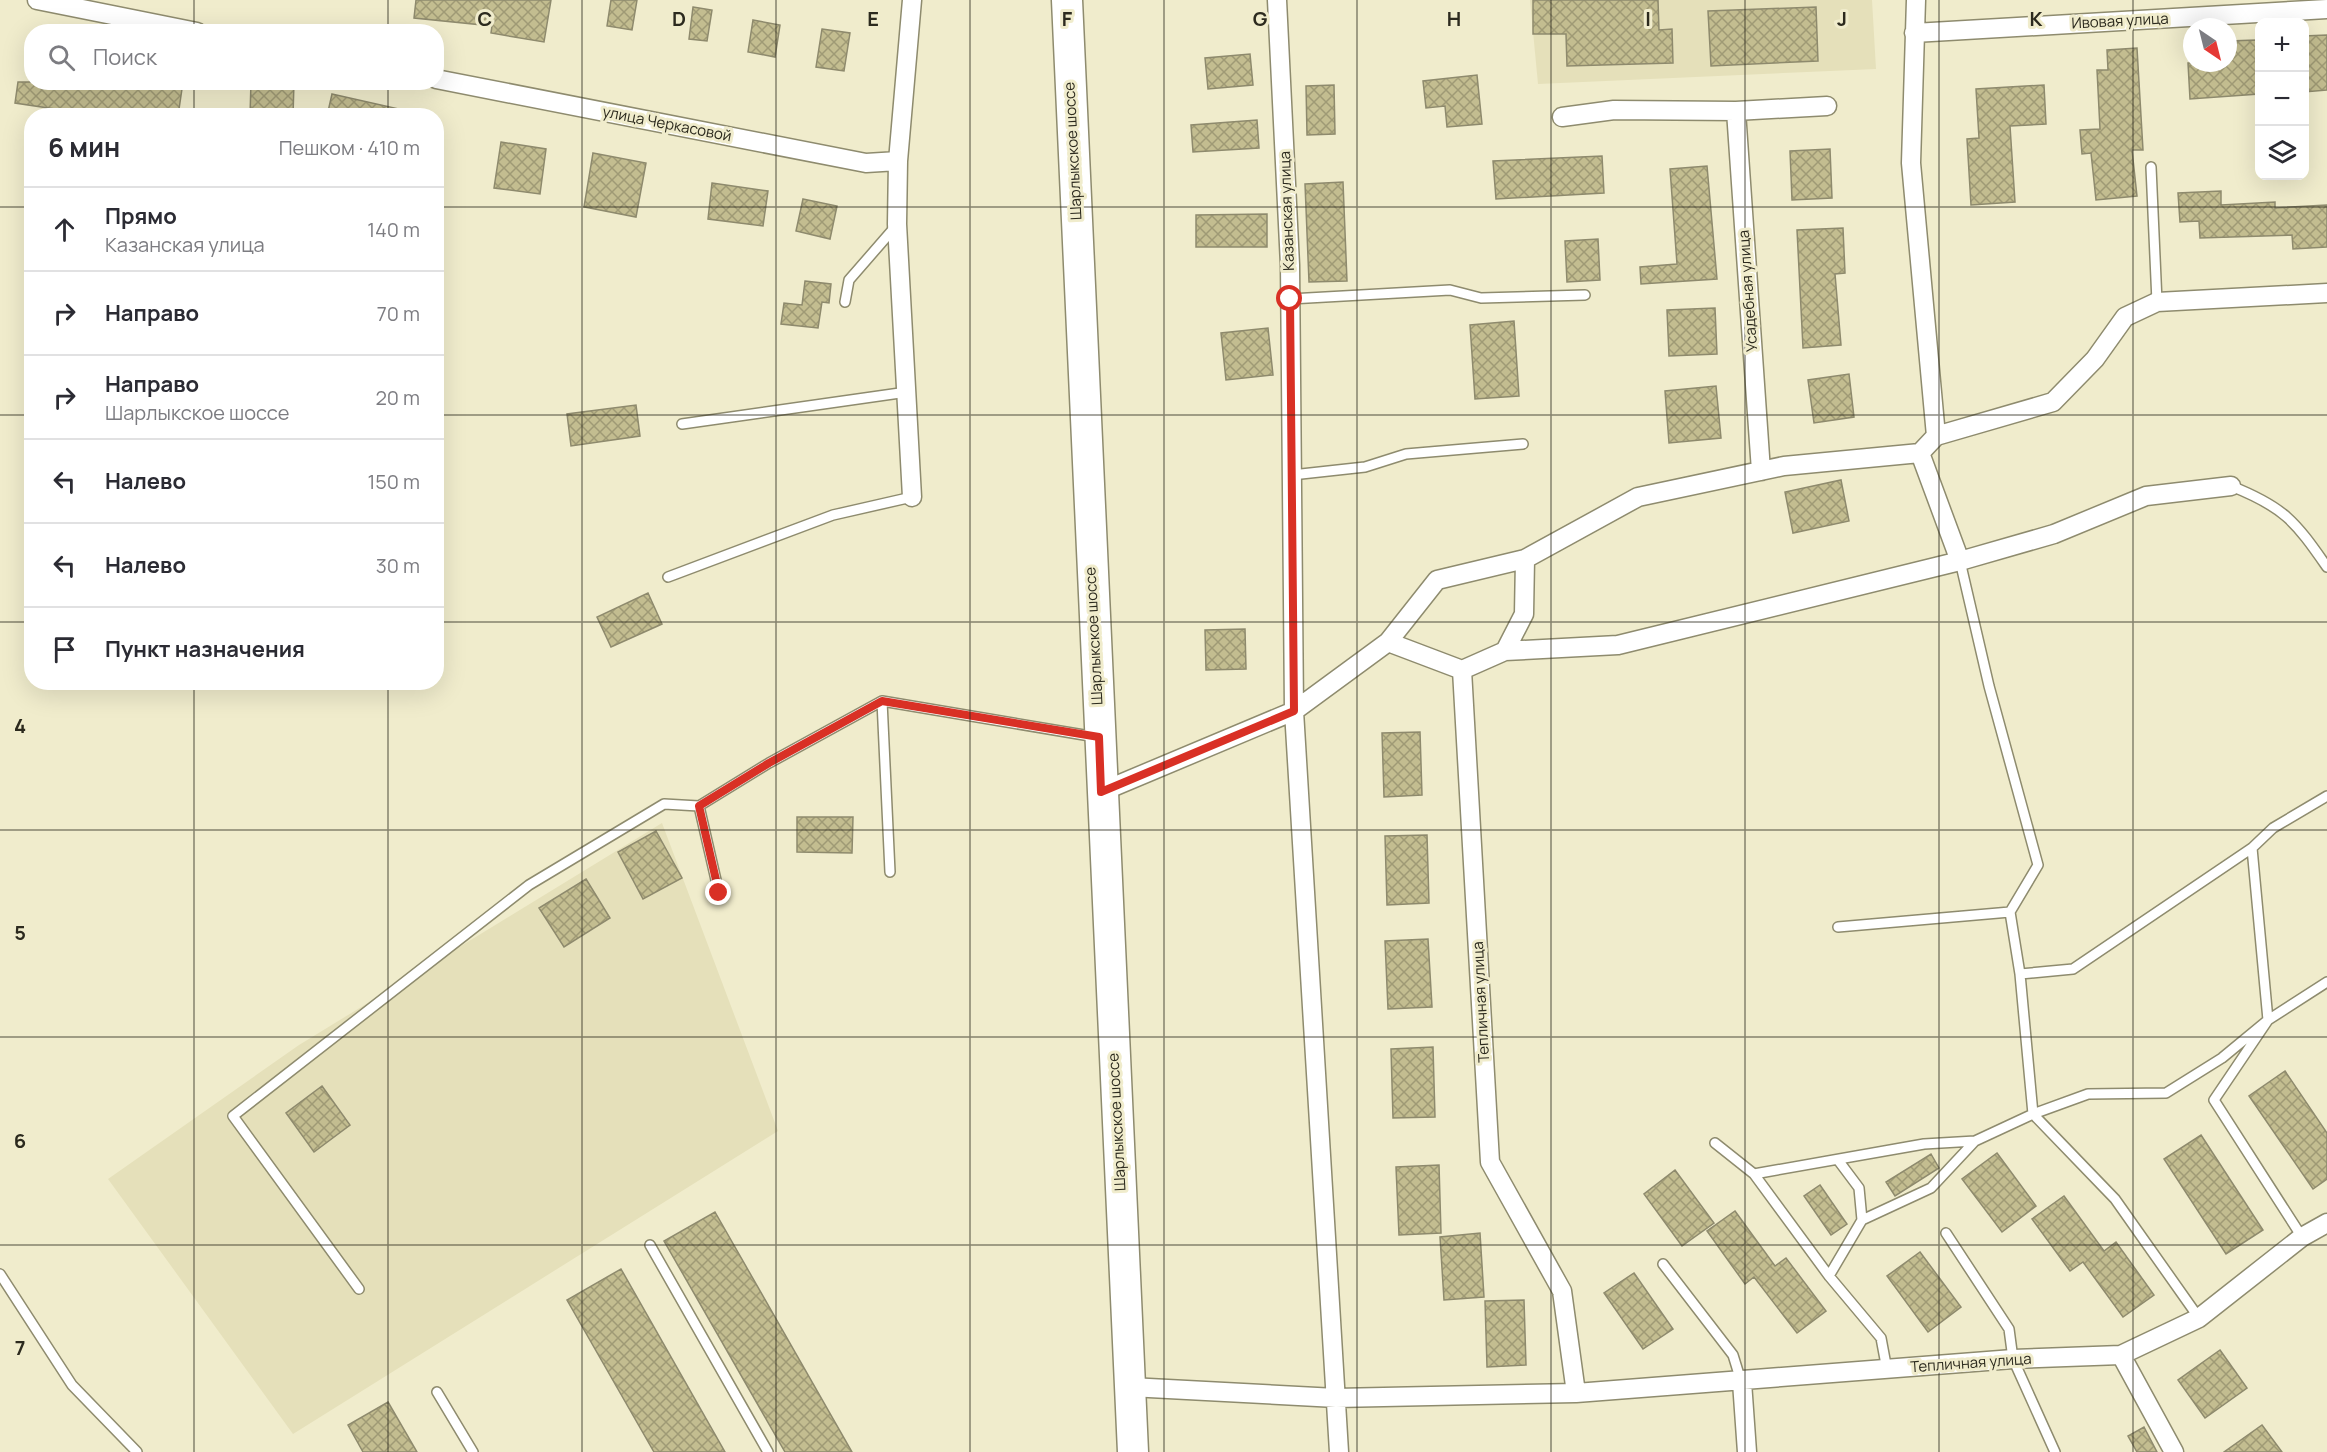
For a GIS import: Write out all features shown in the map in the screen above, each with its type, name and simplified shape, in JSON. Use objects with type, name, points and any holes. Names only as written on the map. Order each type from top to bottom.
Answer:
[{"type":"main road","name":"Шарлыкское шоссе","points":[[1066,0],[1133,1452]]},
{"type":"street","points":[[37,0],[157,24]]},
{"type":"street","points":[[912,0],[898,161],[897,224],[912,497]]},
{"type":"street","name":"Казанская улица","points":[[1277,0],[1290,299],[1294,711],[1339,1452]]},
{"type":"street","points":[[1916,0],[1911,162],[1936,436]]},
{"type":"street","name":"Ивовая улица","points":[[1914,33],[2327,9]]},
{"type":"street","name":"улица Черкасовой","points":[[444,80],[866,163],[898,161]]},
{"type":"street","points":[[1562,117],[1614,110],[1736,111],[1827,106]]},
{"type":"street","name":"Усадебная улица","points":[[1736,111],[1761,471]]},
{"type":"street","points":[[1101,792],[1294,711],[1389,642],[1437,580],[1525,559],[1638,497],[1784,466],[1920,453],[1936,436],[2053,402],[2095,359],[2125,317],[2157,302],[2327,293]]},
{"type":"street","points":[[1920,453],[1960,561]]},
{"type":"street","points":[[1389,642],[1462,670],[1505,651],[1618,645],[1960,561],[2054,534],[2146,496],[2232,486]]},
{"type":"street","points":[[1505,651],[1524,614],[1525,559]]},
{"type":"street","name":"Тепличная улица","points":[[1462,670],[1490,1162],[1562,1291],[1576,1393]]},
{"type":"street","name":"Тепличная улица","points":[[1130,1387],[1336,1398],[1576,1393],[1742,1382],[2013,1359],[2121,1355],[2199,1318],[2302,1238],[2327,1222]]},
{"type":"street","points":[[2121,1355],[2174,1452]]},
{"type":"street","points":[[1742,1382],[1747,1452]]},
{"type":"lane","points":[[2151,167],[2157,302]]},
{"type":"lane","points":[[845,302],[849,280],[897,224]]},
{"type":"lane","points":[[1290,299],[1450,290],[1481,298],[1585,295]]},
{"type":"lane","points":[[682,424],[907,392]]},
{"type":"lane","points":[[1292,475],[1365,467],[1406,454],[1523,444]]},
{"type":"lane","points":[[2232,486],[2266,500],[2297,524],[2327,567]]},
{"type":"lane","points":[[668,577],[833,515],[912,497]]},
{"type":"lane","points":[[1960,561],[1989,686],[2038,865],[2010,912],[2020,974],[2033,1114],[2115,1199],[2199,1318]]},
{"type":"lane","points":[[359,1289],[233,1116],[529,885],[664,804],[699,806],[769,763],[882,701],[1099,737]]},
{"type":"lane","points":[[882,701],[890,872]]},
{"type":"lane","points":[[2020,974],[2073,969],[2252,848],[2273,828],[2327,796]]},
{"type":"lane","points":[[699,806],[719,893]]},
{"type":"lane","points":[[2252,848],[2268,1020],[2214,1100],[2302,1238]]},
{"type":"lane","points":[[1838,927],[2010,912]]},
{"type":"lane","points":[[1754,1174],[1924,1144],[1975,1141],[2033,1114],[2088,1094],[2166,1093],[2222,1058],[2268,1020],[2327,982]]},
{"type":"lane","points":[[1829,1276],[1862,1220],[1931,1188],[1975,1141]]},
{"type":"lane","points":[[1715,1143],[1754,1174],[1829,1276],[1881,1338],[1887,1370]]},
{"type":"lane","points":[[1838,1160],[1858,1188],[1862,1220]]},
{"type":"lane","points":[[1946,1233],[2009,1329],[2013,1359],[2055,1452]]},
{"type":"lane","points":[[650,1245],[768,1452]]},
{"type":"lane","points":[[1663,1264],[1733,1355],[1742,1382]]},
{"type":"lane","points":[[0,1274],[72,1385],[137,1452]]},
{"type":"lane","points":[[437,1392],[473,1452]]},
{"type":"shaded area","points":[[1530,0],[1872,0],[1876,69],[1538,84]]},
{"type":"shaded area","points":[[662,823],[778,1131],[293,1434],[108,1179],[299,1045]]},
{"type":"building","points":[[416,0],[551,0],[544,42],[491,33],[492,26],[414,18]]},
{"type":"building","points":[[611,0],[637,0],[632,30],[607,26]]},
{"type":"building","points":[[1533,0],[1658,0],[1659,30],[1672,29],[1673,63],[1567,66],[1566,34],[1533,34]]},
{"type":"building","points":[[693,7],[712,10],[707,41],[689,39]]},
{"type":"building","points":[[1816,7],[1818,61],[1711,66],[1708,11]]},
{"type":"building","points":[[753,20],[780,25],[775,57],[748,52]]},
{"type":"building","points":[[822,29],[850,33],[844,71],[816,67]]},
{"type":"building","points":[[2327,35],[2327,90],[2309,92],[2309,36]]},
{"type":"building","points":[[2255,40],[2255,94],[2190,99],[2188,72],[2237,72],[2237,41]]},
{"type":"building","points":[[2137,48],[2143,150],[2132,150],[2137,196],[2096,200],[2091,153],[2082,154],[2080,130],[2100,129],[2097,70],[2108,70],[2107,50]]},
{"type":"building","points":[[1250,54],[1253,85],[1208,89],[1205,58]]},
{"type":"building","points":[[1477,75],[1482,124],[1447,127],[1445,106],[1426,108],[1423,81]]},
{"type":"building","points":[[18,82],[24,82],[24,90],[182,90],[179,108],[48,108],[15,103]]},
{"type":"building","points":[[1334,85],[1335,134],[1307,135],[1306,86]]},
{"type":"building","points":[[2044,85],[2046,124],[2010,126],[2015,202],[1971,205],[1967,139],[1979,138],[1976,89]]},
{"type":"building","points":[[251,90],[294,90],[293,108],[250,108]]},
{"type":"building","points":[[332,94],[395,108],[329,108]]},
{"type":"building","points":[[1257,120],[1259,148],[1193,152],[1191,125]]},
{"type":"building","points":[[501,142],[546,149],[540,194],[494,188]]},
{"type":"building","points":[[1830,149],[1832,198],[1792,200],[1790,151]]},
{"type":"building","points":[[593,153],[646,163],[636,217],[584,207]]},
{"type":"building","points":[[1602,156],[1604,193],[1496,199],[1493,161]]},
{"type":"building","points":[[1707,166],[1717,279],[1641,284],[1640,267],[1677,264],[1670,169]]},
{"type":"building","points":[[1343,182],[1347,281],[1309,282],[1305,184]]},
{"type":"building","points":[[712,183],[768,191],[763,226],[708,219]]},
{"type":"building","points":[[2221,191],[2221,205],[2275,202],[2275,208],[2327,205],[2327,247],[2293,249],[2292,235],[2200,238],[2199,221],[2180,222],[2178,193]]},
{"type":"building","points":[[803,199],[837,206],[830,239],[796,231]]},
{"type":"building","points":[[1267,214],[1267,247],[1196,247],[1196,215]]},
{"type":"building","points":[[1843,228],[1845,273],[1835,274],[1841,345],[1803,348],[1797,230]]},
{"type":"building","points":[[1598,239],[1600,280],[1567,282],[1565,241]]},
{"type":"building","points":[[805,281],[831,284],[829,303],[822,302],[818,328],[781,324],[784,303],[802,305]]},
{"type":"building","points":[[1715,308],[1717,354],[1669,356],[1667,310]]},
{"type":"building","points":[[1514,321],[1519,396],[1475,399],[1470,325]]},
{"type":"building","points":[[1268,328],[1273,375],[1226,380],[1221,333]]},
{"type":"building","points":[[1849,374],[1854,417],[1814,423],[1808,380]]},
{"type":"building","points":[[1716,386],[1721,438],[1669,443],[1665,391]]},
{"type":"building","points":[[636,405],[640,436],[571,446],[567,414]]},
{"type":"building","points":[[1841,480],[1849,521],[1793,533],[1785,492]]},
{"type":"building","points":[[648,593],[662,624],[611,647],[597,617]]},
{"type":"building","points":[[1245,629],[1246,669],[1206,670],[1205,630]]},
{"type":"building","points":[[1420,732],[1422,795],[1384,797],[1382,733]]},
{"type":"building","points":[[797,817],[853,817],[852,853],[797,852]]},
{"type":"building","points":[[656,831],[682,878],[643,899],[618,852]]},
{"type":"building","points":[[1427,835],[1429,903],[1387,905],[1385,836]]},
{"type":"building","points":[[586,879],[610,918],[564,947],[539,908]]},
{"type":"building","points":[[1428,939],[1432,1007],[1388,1009],[1385,941]]},
{"type":"building","points":[[1433,1047],[1435,1117],[1393,1118],[1391,1049]]},
{"type":"building","points":[[2285,1071],[2327,1133],[2327,1179],[2313,1189],[2249,1096]]},
{"type":"building","points":[[322,1086],[350,1125],[314,1152],[286,1113]]},
{"type":"building","points":[[2201,1135],[2263,1230],[2226,1254],[2164,1159]]},
{"type":"building","points":[[1997,1153],[2036,1206],[2002,1232],[1962,1179]]},
{"type":"building","points":[[1931,1154],[1939,1168],[1895,1196],[1886,1182]]},
{"type":"building","points":[[1439,1165],[1441,1233],[1399,1235],[1396,1167]]},
{"type":"building","points":[[1675,1170],[1714,1223],[1682,1246],[1644,1194]]},
{"type":"building","points":[[1820,1185],[1847,1224],[1831,1235],[1804,1196]]},
{"type":"building","points":[[2064,1196],[2104,1251],[2116,1242],[2154,1295],[2123,1317],[2083,1262],[2070,1271],[2032,1219]]},
{"type":"building","points":[[1735,1211],[1775,1266],[1786,1258],[1826,1311],[1797,1333],[1754,1277],[1745,1284],[1707,1231]]},
{"type":"building","points":[[715,1212],[852,1452],[785,1452],[664,1241]]},
{"type":"building","points":[[1480,1233],[1484,1297],[1444,1300],[1440,1237]]},
{"type":"building","points":[[1920,1252],[1961,1307],[1928,1332],[1887,1276]]},
{"type":"building","points":[[621,1269],[725,1452],[654,1452],[567,1300]]},
{"type":"building","points":[[1634,1273],[1673,1329],[1643,1349],[1604,1293]]},
{"type":"building","points":[[1524,1300],[1526,1365],[1487,1367],[1485,1301]]},
{"type":"building","points":[[2220,1350],[2247,1388],[2205,1418],[2178,1380]]},
{"type":"building","points":[[388,1402],[417,1452],[363,1452],[348,1425]]},
{"type":"building","points":[[2262,1425],[2282,1452],[2224,1452]]},
{"type":"building","points":[[2144,1427],[2157,1452],[2137,1452],[2128,1436]]},
{"type":"route","points":[[719,893],[699,806],[769,763],[882,701],[1099,737],[1101,792],[1294,711],[1290,299]]}]
